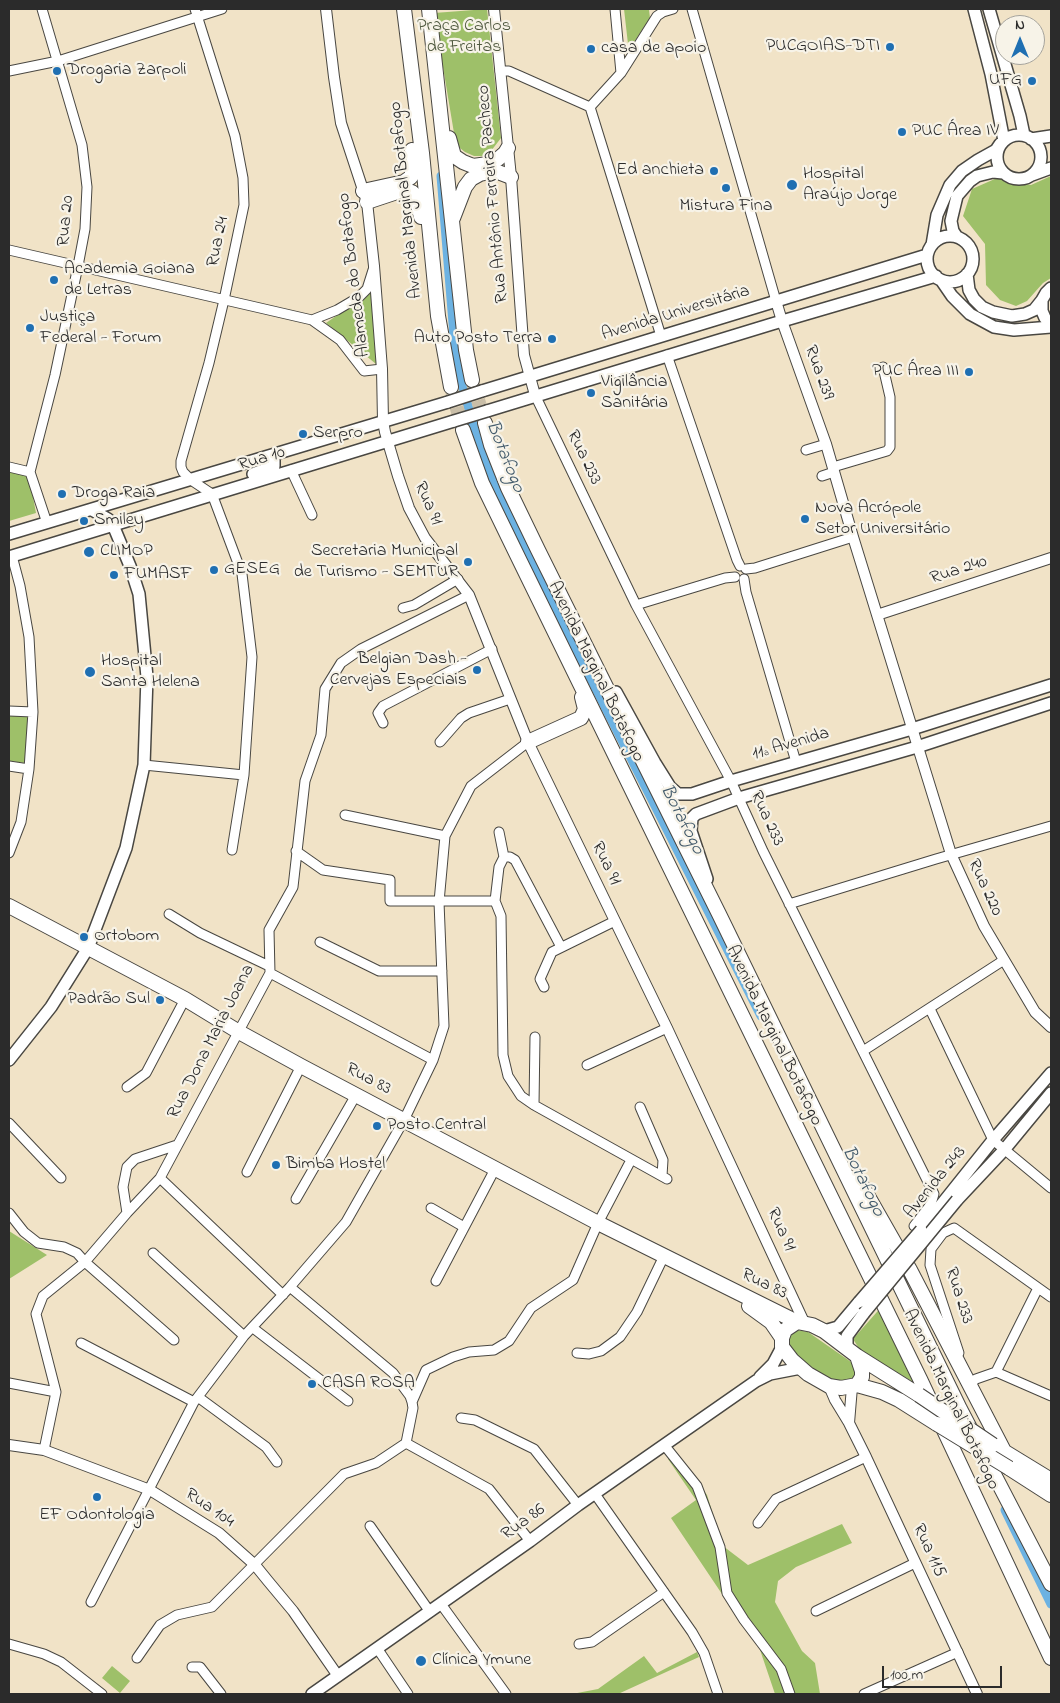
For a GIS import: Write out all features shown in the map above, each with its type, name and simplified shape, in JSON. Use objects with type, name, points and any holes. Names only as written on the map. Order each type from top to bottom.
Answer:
[{"type":"main road","points":[[365,196],[404,182],[411,177],[413,172],[414,164],[403,62],[404,9]]},
{"type":"main road","name":"Avenida Marginal Botafogo","points":[[404,9],[421,144],[438,316],[451,387]]},
{"type":"main road","points":[[429,9],[466,350],[472,380]]},
{"type":"main road","points":[[974,9],[992,74],[1004,141],[997,153],[997,160],[1003,173]]},
{"type":"main road","points":[[989,9],[1020,116],[1028,137],[1040,150],[1040,165],[1031,176]]},
{"type":"main road","points":[[439,110],[446,120],[454,156],[463,162],[473,166],[488,164],[505,153],[508,148]]},
{"type":"main road","points":[[1051,136],[1010,137],[996,150],[962,172],[950,185],[937,215],[930,250],[929,267],[952,296],[970,314],[994,327],[1014,330],[1051,326]]},
{"type":"main road","points":[[957,238],[950,220],[957,196],[976,176],[994,172],[1003,173],[1016,179],[1024,179],[1051,168]]},
{"type":"main road","points":[[452,221],[465,187],[472,179],[480,174],[489,172],[498,172],[511,177]]},
{"type":"main road","points":[[365,196],[403,190],[412,192],[416,198],[421,215],[429,301],[438,316]]},
{"type":"main road","points":[[930,250],[944,237],[957,238],[964,241],[969,246],[973,261],[967,274],[969,290],[982,307],[994,312],[1012,316],[1025,314],[1034,310],[1051,288]]},
{"type":"main road","name":"Avenida Universitária","points":[[435,406],[776,301],[930,250]]},
{"type":"main road","points":[[938,278],[955,281],[967,274]]},
{"type":"main road","name":"Avenida Universitária","points":[[530,397],[782,321],[938,278]]},
{"type":"main road","points":[[1042,300],[1042,311],[1051,326]]},
{"type":"main road","name":"Rua 10","points":[[10,556],[387,441],[486,417],[530,397]]},
{"type":"main road","name":"Rua 10","points":[[9,534],[435,406]]},
{"type":"main road","name":"Avenida Marginal Botafogo","points":[[486,417],[491,445],[508,488],[719,914],[960,1409],[1051,1584]]},
{"type":"main road","name":"Avenida Marginal Botafogo","points":[[458,425],[482,482],[555,635],[920,1379],[1051,1658]]},
{"type":"main road","points":[[217,492],[235,480],[274,466],[274,460],[271,456]]},
{"type":"main road","points":[[9,1060],[51,1007],[88,948],[126,848],[144,765],[147,677],[139,594],[113,525],[108,519],[92,510]]},
{"type":"main road","points":[[528,742],[574,722],[581,718],[584,713],[585,709],[581,695],[558,650],[555,635]]},
{"type":"main road","name":"11ª Avenida","points":[[600,674],[614,689],[654,763],[670,787],[678,794],[692,794],[912,729],[1051,685]]},
{"type":"main road","name":"11ª Avenida","points":[[719,914],[691,831],[690,824],[696,814],[739,798],[917,747],[1051,703]]},
{"type":"main road","name":"Rua 83","points":[[9,906],[185,999],[239,1032],[301,1066],[598,1223],[714,1282],[800,1322],[824,1331],[852,1352],[1051,1482]]},
{"type":"main road","name":"Avenida 243","points":[[852,1352],[847,1336],[862,1308],[918,1228],[1051,1073]]},
{"type":"main road","name":"Avenida 243","points":[[824,1331],[838,1327],[862,1308],[957,1200],[1004,1150],[1051,1093]]},
{"type":"main road","points":[[837,1155],[856,1176],[910,1270],[969,1384],[998,1448]]},
{"type":"main road","name":"Rua 83","points":[[714,1282],[771,1322],[792,1360],[819,1382],[829,1386]]},
{"type":"main road","points":[[782,1343],[785,1330],[800,1322]]},
{"type":"main road","name":"Rua 86","points":[[756,1381],[773,1364],[782,1343]]},
{"type":"main road","points":[[852,1352],[862,1371],[862,1377],[854,1386]]},
{"type":"main road","name":"Rua 86","points":[[312,1694],[756,1381],[770,1374],[801,1368]]},
{"type":"main road","points":[[829,1386],[854,1386],[882,1392],[899,1400],[1051,1494]]},
{"type":"main road","points":[[1012,1470],[1044,1483],[1051,1482]]},
{"type":"street","name":"Rua 20","points":[[30,472],[55,375],[78,266],[85,229],[87,187],[82,145],[42,9]]},
{"type":"street","points":[[9,71],[58,60],[196,13],[222,9]]},
{"type":"street","name":"Alameda do Botafogo","points":[[326,9],[341,123],[365,196],[374,266],[382,369],[383,421]]},
{"type":"street","name":"Rua Antônio Ferreira Pacheco","points":[[494,9],[511,177],[524,355],[529,377]]},
{"type":"street","points":[[615,9],[621,72]]},
{"type":"street","points":[[590,107],[621,72],[657,16],[673,9]]},
{"type":"street","name":"Rua 239","points":[[692,9],[782,321],[834,469],[917,747]]},
{"type":"street","name":"Rua 24","points":[[191,480],[183,472],[181,461],[209,363],[244,205],[242,178],[235,136],[196,13]]},
{"type":"street","points":[[618,45],[635,50]]},
{"type":"street","points":[[500,71],[509,72],[590,107],[661,336]]},
{"type":"street","points":[[9,250],[312,320],[340,340],[364,371],[382,369]]},
{"type":"street","points":[[312,320],[337,310],[358,297],[367,288],[374,266]]},
{"type":"street","points":[[667,356],[741,571],[796,762]]},
{"type":"street","points":[[822,476],[834,469],[886,451],[890,447],[890,397],[883,368]]},
{"type":"street","name":"Rua 233","points":[[529,377],[530,397],[636,605],[731,781],[789,904],[934,1194],[931,1204],[918,1228]]},
{"type":"street","name":"Rua 91","points":[[383,421],[387,441],[409,508],[425,538],[469,595],[528,742],[667,1028],[792,1294],[800,1322]]},
{"type":"street","points":[[806,450],[826,444]]},
{"type":"street","points":[[9,467],[30,472],[47,523]]},
{"type":"street","points":[[291,470],[312,515]]},
{"type":"street","points":[[191,480],[217,492],[242,574],[252,657],[244,775],[232,850]]},
{"type":"street","points":[[636,605],[853,537]]},
{"type":"street","points":[[9,853],[21,822],[29,769],[33,712],[29,637],[20,586],[10,556]]},
{"type":"street","name":"Rua 240","points":[[877,615],[1051,558]]},
{"type":"street","points":[[405,608],[414,605],[458,579]]},
{"type":"street","name":"Rua Dona Maria Joana","points":[[56,1392],[36,1314],[43,1296],[85,1262],[160,1178],[239,1032],[270,969],[269,930],[293,887],[305,781],[321,735],[325,689],[341,663],[361,650],[469,595]]},
{"type":"street","points":[[383,723],[378,713],[383,706],[492,649]]},
{"type":"street","points":[[440,742],[461,718],[510,699]]},
{"type":"street","points":[[9,711],[33,712]]},
{"type":"street","points":[[91,1602],[196,1400],[244,1336],[283,1295],[346,1222],[404,1120],[433,1060],[444,1026],[439,902],[443,848],[446,836],[471,786],[528,742]]},
{"type":"street","name":"Rua 220","points":[[917,747],[950,854],[984,926],[1035,1012],[1051,1027]]},
{"type":"street","points":[[144,765],[244,775]]},
{"type":"street","points":[[9,766],[29,769]]},
{"type":"street","points":[[345,815],[446,836]]},
{"type":"street","points":[[789,904],[950,854],[1051,826]]},
{"type":"street","points":[[499,832],[504,857],[499,867],[495,901],[501,916],[503,1055],[508,1076],[521,1096],[534,1106],[665,1178],[663,1160],[640,1107]]},
{"type":"street","points":[[296,851],[323,870],[390,880],[390,901],[495,901]]},
{"type":"street","points":[[504,857],[510,857],[515,860],[561,947]]},
{"type":"street","points":[[169,914],[200,933],[270,969],[433,1060]]},
{"type":"street","points":[[544,987],[540,979],[552,952],[615,921]]},
{"type":"street","points":[[320,942],[379,971],[442,970]]},
{"type":"street","points":[[863,1051],[1004,960]]},
{"type":"street","points":[[127,1087],[146,1073],[185,999]]},
{"type":"street","points":[[930,1009],[993,1140],[1051,1188]]},
{"type":"street","points":[[588,1065],[667,1028]]},
{"type":"street","points":[[534,1106],[535,1037]]},
{"type":"street","points":[[247,1172],[301,1066]]},
{"type":"street","points":[[296,1199],[356,1095]]},
{"type":"street","points":[[9,1124],[61,1178]]},
{"type":"street","points":[[127,1213],[123,1187],[126,1168],[136,1159],[177,1145]]},
{"type":"street","points":[[137,1658],[160,1625],[177,1615],[212,1607],[344,1474],[376,1463],[406,1444],[412,1402],[426,1370],[453,1357],[469,1352],[494,1350],[509,1341],[531,1308],[573,1280],[598,1223],[631,1160]]},
{"type":"street","points":[[436,1281],[496,1169]]},
{"type":"street","points":[[160,1178],[283,1295]]},
{"type":"street","points":[[431,1208],[464,1227]]},
{"type":"street","points":[[9,1213],[24,1232],[38,1243],[73,1250],[174,1340]]},
{"type":"street","name":"Rua 233","points":[[969,1384],[930,1264],[931,1249],[943,1233],[954,1228],[1038,1288]]},
{"type":"street","points":[[152,1253],[244,1336]]},
{"type":"street","points":[[576,1353],[589,1354],[601,1352],[620,1337],[637,1312],[664,1256]]},
{"type":"street","points":[[290,1287],[394,1373],[412,1402]]},
{"type":"street","points":[[996,1372],[1038,1288],[1051,1297]]},
{"type":"street","points":[[253,1328],[348,1401]]},
{"type":"street","points":[[80,1343],[196,1400],[266,1447],[277,1462]]},
{"type":"street","points":[[969,1384],[976,1379],[996,1372],[1051,1396]]},
{"type":"street","points":[[9,1383],[56,1392],[44,1450]]},
{"type":"street","name":"Rua 115","points":[[829,1386],[834,1400],[849,1423],[866,1457],[977,1694]]},
{"type":"street","points":[[849,1423],[854,1386]]},
{"type":"street","points":[[461,1418],[475,1420],[534,1449],[578,1505]]},
{"type":"street","points":[[406,1444],[489,1489],[530,1541]]},
{"type":"street","name":"Rua 104","points":[[9,1445],[44,1450],[150,1490],[219,1533],[255,1565],[293,1611],[338,1676]]},
{"type":"street","points":[[665,1446],[697,1486],[720,1547],[727,1592],[744,1620],[781,1669],[790,1694]]},
{"type":"street","points":[[758,1524],[776,1499],[866,1457]]},
{"type":"street","points":[[595,1494],[692,1632],[704,1653],[718,1694]]},
{"type":"street","points":[[370,1526],[430,1612]]},
{"type":"street","points":[[816,1610],[915,1562]]},
{"type":"street","points":[[579,1644],[592,1642],[664,1592]]},
{"type":"street","points":[[440,1604],[506,1694]]},
{"type":"street","points":[[9,1644],[44,1654],[61,1662],[102,1694]]},
{"type":"street","points":[[376,1648],[408,1694]]},
{"type":"street","points":[[864,1694],[958,1652]]},
{"type":"street","points":[[192,1667],[200,1667],[221,1694]]},
{"type":"green space","name":"Praça Carlos de Freitas","points":[[487,9],[501,138],[491,151],[482,156],[474,156],[456,145],[434,13]]},
{"type":"green space","points":[[624,9],[651,9],[649,10],[650,18],[632,45],[628,44]]},
{"type":"green space","points":[[1051,176],[1051,278],[1043,283],[1027,301],[1016,306],[1000,300],[986,285],[985,244],[963,216],[972,189],[997,178],[1031,185]]},
{"type":"green space","points":[[375,289],[381,360],[376,364],[326,323]]},
{"type":"green space","points":[[9,465],[29,476],[36,513],[9,521]]},
{"type":"green space","points":[[9,715],[29,715],[25,763],[9,761]]},
{"type":"green space","points":[[9,1231],[47,1255],[9,1279]]},
{"type":"green space","points":[[884,1304],[923,1388],[860,1350],[853,1339]]},
{"type":"green space","points":[[797,1330],[808,1332],[854,1364],[858,1373],[852,1382],[828,1380],[787,1348],[787,1339]]},
{"type":"green space","points":[[677,1453],[707,1495],[723,1546],[748,1565],[842,1524],[852,1543],[796,1567],[778,1581],[775,1602],[802,1651],[815,1663],[820,1694],[775,1694],[757,1641],[726,1600],[671,1518],[696,1500],[668,1459]]},
{"type":"green space","points":[[697,1652],[699,1657],[618,1694],[572,1694],[598,1689],[644,1656],[657,1673]]},
{"type":"green space","points":[[112,1666],[130,1681],[120,1693],[102,1678]]},
{"type":"waterway","name":"Botafogo","points":[[441,176],[455,348],[459,373],[477,439],[496,487],[523,544],[761,1016]]},
{"type":"waterway","name":"Botafogo","points":[[1005,1510],[1051,1604]]},
{"type":"tunnel","points":[[472,380],[485,423]]},
{"type":"tunnel","points":[[451,387],[463,430]]},
{"type":"place","name":"PUCGOIAS-DTI","points":[[890,47]]},
{"type":"place","name":"casa de apoio","points":[[591,49]]},
{"type":"place","name":"Drogaria Zarpoli","points":[[57,71]]},
{"type":"place","name":"UFG","points":[[1032,81]]},
{"type":"place","name":"PUC Área IV","points":[[902,132]]},
{"type":"place","name":"Ed anchieta","points":[[714,171]]},
{"type":"place","name":"Hospital Araújo Jorge","points":[[792,185]]},
{"type":"place","name":"Mistura Fina","points":[[726,188]]},
{"type":"place","name":"Academia Goiana de Letras","points":[[54,280]]},
{"type":"place","name":"Justiça Federal - Forum","points":[[30,328]]},
{"type":"place","name":"Auto Posto Terra","points":[[552,339]]},
{"type":"place","name":"PUC Área III","points":[[969,372]]},
{"type":"place","name":"Vigilância Sanitária","points":[[591,393]]},
{"type":"place","name":"Serpro","points":[[303,434]]},
{"type":"place","name":"Droga Raia","points":[[62,494]]},
{"type":"place","name":"Nova Acrópole Setor Universitário","points":[[805,519]]},
{"type":"place","name":"Smiley","points":[[84,521]]},
{"type":"place","name":"CLIMOP","points":[[89,552]]},
{"type":"place","name":"Secretaria Municipal de Turismo - SEMTUR","points":[[468,562]]},
{"type":"place","name":"GESEG","points":[[214,570]]},
{"type":"place","name":"FUMASF","points":[[114,575]]},
{"type":"place","name":"Belgian Dash - Cervejas Especiais","points":[[477,670]]},
{"type":"place","name":"Hospital Santa Helena","points":[[90,672]]},
{"type":"place","name":"Ortobom","points":[[84,937]]},
{"type":"place","name":"Padrão Sul","points":[[160,1000]]},
{"type":"place","name":"Posto Central","points":[[377,1126]]},
{"type":"place","name":"Bimba Hostel","points":[[276,1165]]},
{"type":"place","name":"CASA ROSA","points":[[312,1384]]},
{"type":"place","name":"EF Odontologia","points":[[97,1497]]},
{"type":"place","name":"Clínica Ymune","points":[[421,1661]]}]
